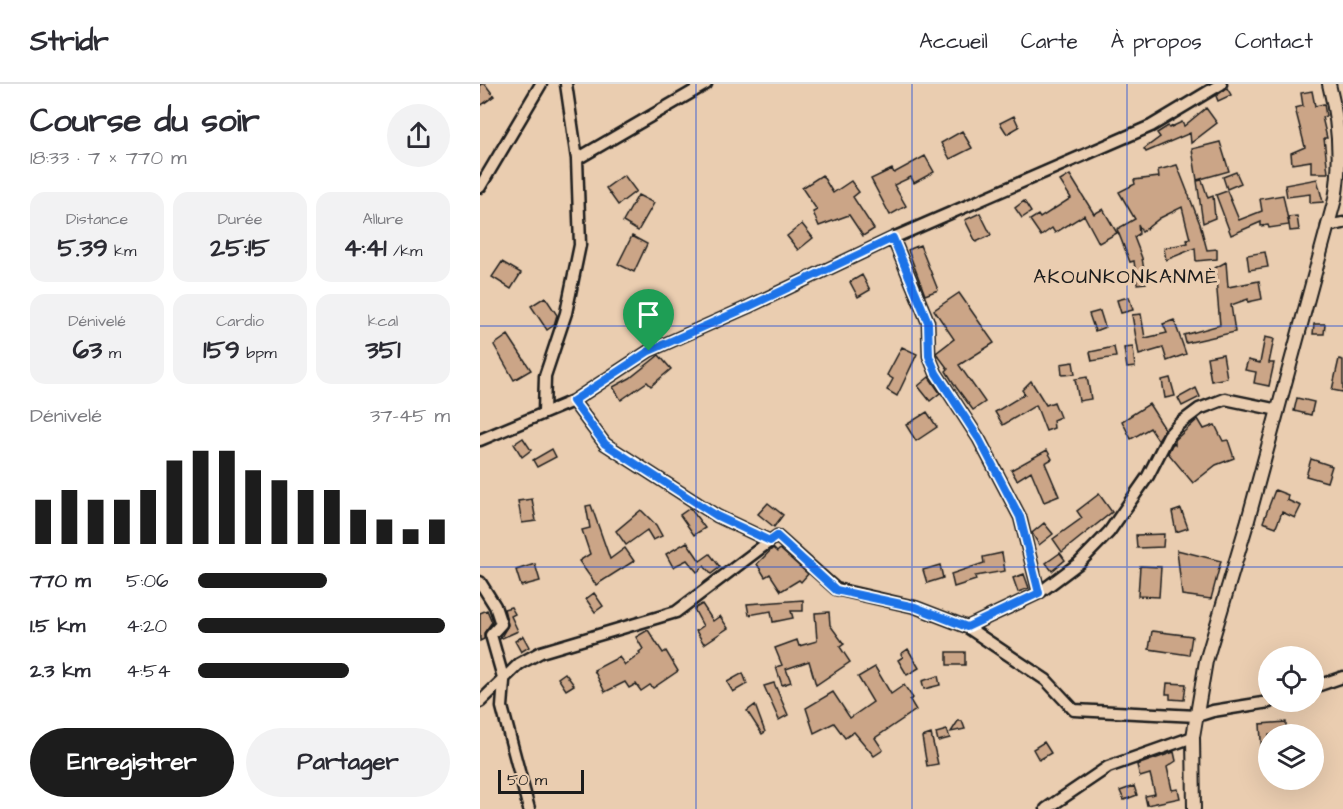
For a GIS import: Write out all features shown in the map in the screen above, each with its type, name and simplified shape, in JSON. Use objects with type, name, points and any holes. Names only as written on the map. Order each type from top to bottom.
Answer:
[{"type":"street","points":[[480,186],[541,84]]},
{"type":"street","points":[[544,412],[545,376],[566,313],[580,245],[578,159],[566,84]]},
{"type":"street","points":[[578,159],[698,91],[706,84]]},
{"type":"street","points":[[480,440],[573,401],[649,351],[893,238],[1151,126],[1221,84]]},
{"type":"street","points":[[1194,809],[1193,737],[1206,661],[1278,410],[1327,226],[1340,166],[1338,132],[1329,84]]},
{"type":"street","points":[[1327,226],[1343,223]]},
{"type":"street","points":[[893,238],[928,322],[929,356],[936,373],[979,439],[1020,517],[1039,593]]},
{"type":"street","points":[[967,627],[1039,593],[1078,563],[1109,532],[1148,476],[1169,435],[1198,409],[1225,399],[1278,410]]},
{"type":"street","points":[[573,401],[605,444],[717,516],[770,541]]},
{"type":"street","points":[[480,702],[519,664],[542,652],[676,612],[777,536],[836,590],[915,607],[967,627],[1046,680],[1074,710],[1197,716],[1258,704]]},
{"type":"street","points":[[480,582],[495,606],[501,624],[491,635],[504,681],[502,707],[529,809]]},
{"type":"street","points":[[1324,684],[1343,677]]},
{"type":"street","points":[[1046,809],[1108,767],[1193,737]]},
{"type":"building","points":[[480,84],[485,84],[494,96],[480,106]]},
{"type":"building","points":[[1227,88],[1231,95],[1218,101],[1216,96]]},
{"type":"building","points":[[1312,91],[1315,106],[1324,104],[1326,116],[1322,117],[1327,138],[1324,138],[1328,173],[1311,173],[1311,161],[1292,164],[1291,153],[1305,147],[1295,108],[1303,106],[1301,93]]},
{"type":"building","points":[[1206,108],[1217,123],[1191,143],[1190,133],[1146,152],[1144,149],[1160,137],[1157,133],[1168,126],[1169,128],[1182,122],[1184,126]]},
{"type":"building","points":[[1014,116],[1019,127],[1007,134],[1000,123]]},
{"type":"building","points":[[962,131],[972,148],[950,159],[941,143]]},
{"type":"building","points":[[1220,142],[1229,171],[1197,180],[1192,149]]},
{"type":"building","points":[[925,156],[934,172],[914,183],[911,177],[894,185],[906,206],[890,215],[871,179],[892,169],[894,173]]},
{"type":"building","points":[[1177,165],[1200,224],[1207,250],[1217,249],[1217,259],[1196,261],[1195,248],[1166,260],[1164,248],[1188,243],[1187,240],[1190,239],[1182,207],[1160,218],[1142,232],[1138,224],[1139,234],[1134,237],[1142,258],[1146,283],[1137,284],[1134,261],[1130,262],[1117,229],[1135,219],[1119,192],[1135,184],[1134,180],[1159,177],[1158,170]]},
{"type":"building","points":[[1236,172],[1241,183],[1227,189],[1223,177]]},
{"type":"building","points":[[624,175],[636,191],[618,205],[606,188]]},
{"type":"building","points":[[822,175],[833,193],[851,181],[859,192],[853,197],[874,229],[863,236],[849,215],[819,226],[813,212],[817,210],[802,188]]},
{"type":"building","points":[[1070,175],[1094,214],[1103,209],[1117,233],[1099,243],[1084,215],[1055,233],[1052,228],[1041,236],[1030,220],[1038,215],[1040,218],[1071,198],[1060,181]]},
{"type":"building","points":[[1317,179],[1323,202],[1310,203],[1310,194],[1287,197],[1285,185]]},
{"type":"building","points":[[1202,180],[1208,198],[1213,196],[1215,218],[1203,223],[1197,181]]},
{"type":"building","points":[[1227,191],[1239,220],[1262,211],[1260,199],[1283,195],[1289,225],[1269,228],[1268,225],[1261,226],[1261,222],[1231,235],[1216,195]]},
{"type":"building","points":[[638,195],[654,203],[638,231],[623,222]]},
{"type":"building","points":[[1024,201],[1031,212],[1022,218],[1015,208]]},
{"type":"building","points":[[980,213],[991,235],[976,242],[965,220]]},
{"type":"building","points":[[1297,216],[1299,230],[1290,231],[1288,217]]},
{"type":"building","points":[[802,224],[813,238],[798,250],[787,236]]},
{"type":"building","points":[[632,236],[647,244],[634,272],[618,264]]},
{"type":"building","points":[[920,245],[938,290],[925,295],[908,250]]},
{"type":"building","points":[[1265,252],[1268,267],[1249,270],[1247,255]]},
{"type":"building","points":[[502,262],[521,273],[511,289],[492,277]]},
{"type":"building","points":[[1226,262],[1228,287],[1259,281],[1262,299],[1248,302],[1248,299],[1231,305],[1235,332],[1186,343],[1184,335],[1220,325],[1215,268]]},
{"type":"building","points":[[862,275],[870,290],[858,297],[850,282]]},
{"type":"building","points":[[959,293],[994,343],[959,365],[985,402],[973,410],[936,353],[954,339],[934,310]]},
{"type":"building","points":[[545,297],[557,315],[554,325],[547,330],[531,306]]},
{"type":"building","points":[[1129,297],[1133,310],[1121,313],[1117,300]]},
{"type":"building","points":[[1100,311],[1105,327],[1095,331],[1089,314]]},
{"type":"building","points":[[1141,314],[1145,338],[1167,333],[1163,324],[1174,320],[1186,354],[1167,361],[1163,348],[1139,355],[1132,315]]},
{"type":"building","points":[[1314,324],[1325,324],[1324,334],[1313,334]]},
{"type":"building","points":[[508,335],[531,370],[514,380],[494,345]]},
{"type":"building","points":[[1265,337],[1274,339],[1269,363],[1274,363],[1269,386],[1254,383],[1256,372],[1245,370],[1248,360],[1260,363]]},
{"type":"building","points":[[902,347],[917,354],[897,396],[887,390],[893,379],[887,375]]},
{"type":"building","points":[[1114,347],[1116,357],[1092,361],[1090,352]]},
{"type":"building","points":[[1133,347],[1135,367],[1127,368],[1124,348]]},
{"type":"building","points":[[1223,354],[1227,378],[1211,381],[1207,357]]},
{"type":"building","points":[[659,355],[671,369],[651,386],[647,382],[621,400],[613,387],[630,378]]},
{"type":"building","points":[[1339,359],[1343,360],[1343,392],[1332,390]]},
{"type":"building","points":[[1073,362],[1075,374],[1062,375],[1061,364]]},
{"type":"building","points":[[929,377],[940,393],[930,401],[918,386]]},
{"type":"building","points":[[1087,377],[1091,399],[1079,401],[1075,379]]},
{"type":"building","points":[[1170,378],[1175,396],[1165,398],[1162,380]]},
{"type":"building","points":[[1031,381],[1046,405],[1054,402],[1060,417],[1053,420],[1054,428],[1046,431],[1036,405],[1003,425],[995,412],[1025,394],[1022,390]]},
{"type":"building","points":[[1196,388],[1200,397],[1182,406],[1178,398]]},
{"type":"building","points":[[1297,398],[1314,402],[1311,415],[1294,411]]},
{"type":"building","points":[[1149,404],[1165,429],[1158,440],[1150,428],[1131,439],[1122,421]]},
{"type":"building","points":[[927,412],[937,427],[916,441],[906,425]]},
{"type":"building","points":[[1198,419],[1204,429],[1215,425],[1223,441],[1228,440],[1234,458],[1216,465],[1193,483],[1168,453],[1173,443],[1175,445],[1175,440]]},
{"type":"building","points":[[523,438],[531,450],[522,457],[514,444]]},
{"type":"building","points":[[552,449],[556,457],[537,467],[533,460]]},
{"type":"building","points":[[1047,450],[1052,459],[1045,463],[1059,496],[1044,502],[1031,471],[1017,480],[1011,470]]},
{"type":"building","points":[[1311,459],[1332,466],[1327,482],[1306,476]]},
{"type":"building","points":[[1275,490],[1288,495],[1287,500],[1301,506],[1295,518],[1282,512],[1276,527],[1263,522]]},
{"type":"building","points":[[1099,494],[1112,512],[1062,552],[1053,539],[1082,518],[1077,511]]},
{"type":"building","points":[[532,499],[536,521],[522,523],[518,501]]},
{"type":"building","points":[[768,503],[783,515],[774,527],[758,514]]},
{"type":"building","points":[[591,505],[610,559],[625,548],[634,561],[596,585],[579,561],[590,554],[582,530],[590,528],[586,506]]},
{"type":"building","points":[[690,508],[705,528],[694,535],[680,515]]},
{"type":"building","points":[[1181,509],[1188,528],[1176,532],[1172,512]]},
{"type":"building","points":[[641,510],[656,525],[662,536],[653,540],[647,530],[626,545],[616,531]]},
{"type":"building","points":[[1044,523],[1053,534],[1039,545],[1032,533]]},
{"type":"building","points":[[1164,534],[1163,547],[1137,548],[1136,535]]},
{"type":"building","points":[[687,542],[700,561],[710,554],[720,567],[711,574],[704,566],[697,572],[687,560],[673,567],[666,554]]},
{"type":"building","points":[[773,548],[777,552],[780,549],[808,574],[801,582],[799,580],[781,591],[770,574],[765,577],[757,564]]},
{"type":"building","points":[[1177,550],[1221,561],[1211,599],[1182,595]]},
{"type":"building","points":[[1002,553],[1005,571],[975,576],[976,580],[954,587],[951,574],[984,563],[983,557]]},
{"type":"building","points":[[1060,553],[1065,560],[1052,571],[1046,563]]},
{"type":"building","points":[[535,564],[540,581],[521,586],[516,570]]},
{"type":"building","points":[[940,565],[943,578],[927,583],[923,570]]},
{"type":"building","points":[[1140,566],[1161,567],[1159,597],[1138,596]]},
{"type":"building","points":[[1024,574],[1029,588],[1018,592],[1013,578]]},
{"type":"building","points":[[594,593],[603,606],[595,612],[586,599]]},
{"type":"building","points":[[803,600],[803,611],[791,611],[793,618],[773,622],[771,611],[749,615],[747,604]]},
{"type":"building","points":[[702,604],[713,621],[720,616],[728,628],[704,644],[696,631],[703,626],[694,609]]},
{"type":"building","points":[[511,607],[515,614],[511,616],[518,631],[500,639],[508,625],[504,609]]},
{"type":"building","points":[[487,610],[492,622],[484,633],[484,639],[480,641],[480,613]]},
{"type":"building","points":[[829,612],[830,625],[844,644],[840,647],[850,662],[816,685],[809,661],[786,669],[791,682],[782,685],[776,667],[782,665],[775,648],[797,640],[799,646],[817,641],[815,613]]},
{"type":"building","points":[[648,630],[663,653],[666,651],[678,671],[653,688],[650,685],[641,691],[636,684],[629,688],[625,682],[605,692],[594,670],[619,657],[625,665],[640,654],[639,652],[643,649],[636,637]]},
{"type":"building","points":[[1152,631],[1192,636],[1189,655],[1149,649]]},
{"type":"building","points":[[523,636],[529,647],[521,652],[515,641]]},
{"type":"building","points":[[908,649],[919,668],[907,675],[898,660],[903,657],[901,654]]},
{"type":"building","points":[[947,652],[965,652],[965,665],[947,665]]},
{"type":"building","points":[[875,667],[891,694],[904,685],[913,698],[910,700],[916,710],[875,738],[883,750],[874,756],[854,732],[845,738],[834,723],[814,733],[806,708],[833,692],[850,718],[873,702],[858,677]]},
{"type":"building","points":[[565,673],[574,685],[566,690],[558,678]]},
{"type":"building","points":[[743,673],[747,684],[733,692],[727,682]]},
{"type":"building","points":[[938,676],[940,685],[924,689],[922,681]]},
{"type":"building","points":[[774,683],[788,715],[779,720],[764,686]]},
{"type":"building","points":[[1167,683],[1186,684],[1184,700],[1170,699],[1170,694],[1166,694]]},
{"type":"building","points":[[755,705],[765,732],[762,734],[747,711]]},
{"type":"building","points":[[958,721],[962,721],[965,729],[951,732]]},
{"type":"building","points":[[1286,722],[1286,724],[1260,724]]},
{"type":"building","points":[[947,730],[950,738],[938,741],[936,733]]},
{"type":"building","points":[[931,734],[938,764],[927,766],[922,737]]},
{"type":"building","points":[[1044,742],[1051,753],[1039,760],[1033,749]]},
{"type":"building","points":[[1174,752],[1176,761],[1167,767],[1172,790],[1178,789],[1180,798],[1147,805],[1145,796],[1155,794],[1150,774],[1140,777],[1137,765]]},
{"type":"building","points":[[1134,786],[1137,795],[1124,800],[1120,791]]},
{"type":"district","name":"AKOUNKONKANMÈ","points":[[1126,276]]},
{"type":"route","points":[[893,238],[928,322],[929,356],[936,373],[979,439],[1020,517],[1039,593],[967,627],[915,607],[836,590],[777,536],[770,541],[717,516],[666,485],[605,444],[573,401],[649,351],[893,238]]}]
